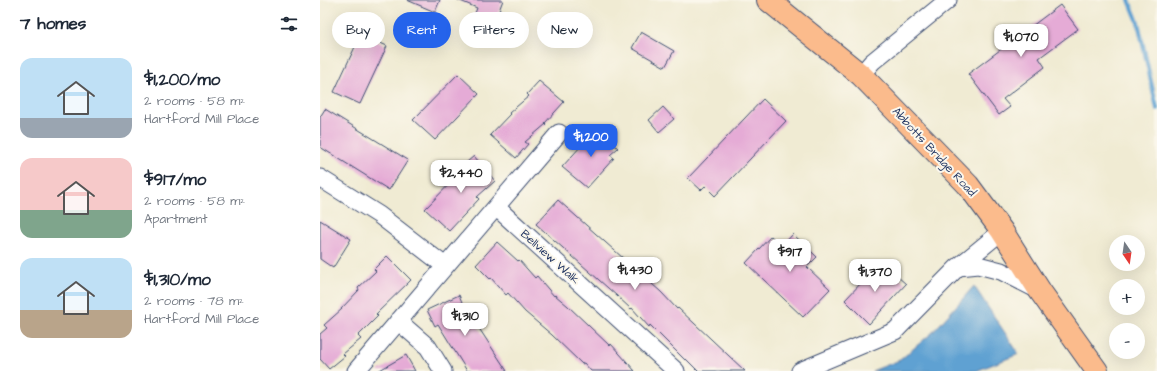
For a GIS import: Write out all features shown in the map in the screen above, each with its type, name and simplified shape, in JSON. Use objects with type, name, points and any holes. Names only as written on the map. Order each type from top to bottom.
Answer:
[{"type":"main road","name":"Abbotts Bridge Road","points":[[768,0],[861,75],[968,185],[1002,231],[1040,291],[1097,371]]},
{"type":"street","points":[[861,75],[872,62],[948,0]]},
{"type":"street","points":[[356,371],[559,133]]},
{"type":"street","points":[[320,178],[379,215],[445,266]]},
{"type":"street","name":"Bellview Walk","points":[[496,207],[676,371]]},
{"type":"street","points":[[800,371],[895,331],[958,267],[1002,231]]},
{"type":"street","points":[[958,267],[978,265],[996,270],[1040,291]]},
{"type":"street","points":[[398,321],[428,347],[443,371]]},
{"type":"water","points":[[974,286],[1019,354],[976,371],[872,371],[900,360],[933,332]]},
{"type":"building","points":[[407,0],[440,0],[435,12]]},
{"type":"building","points":[[458,0],[503,0],[498,12],[476,12],[477,8]]},
{"type":"building","points":[[1060,5],[1078,29],[1039,58],[1045,67],[1003,99],[1010,107],[999,115],[968,74]]},
{"type":"building","points":[[641,32],[674,51],[665,67],[632,48]]},
{"type":"building","points":[[385,45],[387,46],[360,104],[334,92],[354,48],[385,48]]},
{"type":"building","points":[[458,74],[479,94],[435,140],[413,120]]},
{"type":"building","points":[[539,81],[564,102],[545,123],[546,124],[525,142],[528,144],[516,158],[490,135],[510,114],[509,113],[529,96],[527,94]]},
{"type":"building","points":[[763,99],[786,121],[715,196],[705,186],[701,190],[688,178]]},
{"type":"building","points":[[663,107],[674,119],[659,132],[649,120]]},
{"type":"building","points":[[325,109],[408,160],[389,190],[320,147],[320,117]]},
{"type":"building","points":[[596,128],[618,148],[610,155],[614,158],[587,188],[562,167]]},
{"type":"building","points":[[474,156],[495,181],[477,197],[479,199],[449,231],[425,209],[462,171],[460,168]]},
{"type":"building","points":[[558,200],[661,292],[677,309],[678,308],[745,371],[698,371],[650,325],[649,327],[632,308],[631,309],[536,224]]},
{"type":"building","points":[[320,220],[351,239],[333,268],[320,259]]},
{"type":"building","points":[[793,234],[817,257],[807,267],[830,289],[803,317],[746,263],[771,236],[782,246]]},
{"type":"building","points":[[497,242],[518,261],[519,260],[535,278],[537,276],[554,296],[555,295],[568,306],[610,346],[611,344],[635,371],[591,371],[584,363],[582,364],[552,335],[525,312],[508,293],[506,295],[491,278],[490,279],[476,265]]},
{"type":"building","points":[[387,256],[411,280],[376,314],[378,316],[358,336],[361,339],[343,354],[345,356],[329,369],[320,359],[320,334],[327,328],[324,325],[342,309],[359,290],[358,288],[376,271],[374,269]]},
{"type":"building","points":[[881,262],[906,284],[869,324],[845,300]]},
{"type":"building","points":[[459,295],[467,314],[469,313],[507,371],[467,371],[438,324],[435,326],[427,310]]},
{"type":"building","points":[[406,355],[415,371],[378,371]]},
{"type":"waterway","points":[[1129,0],[1138,22],[1157,109]]}]
